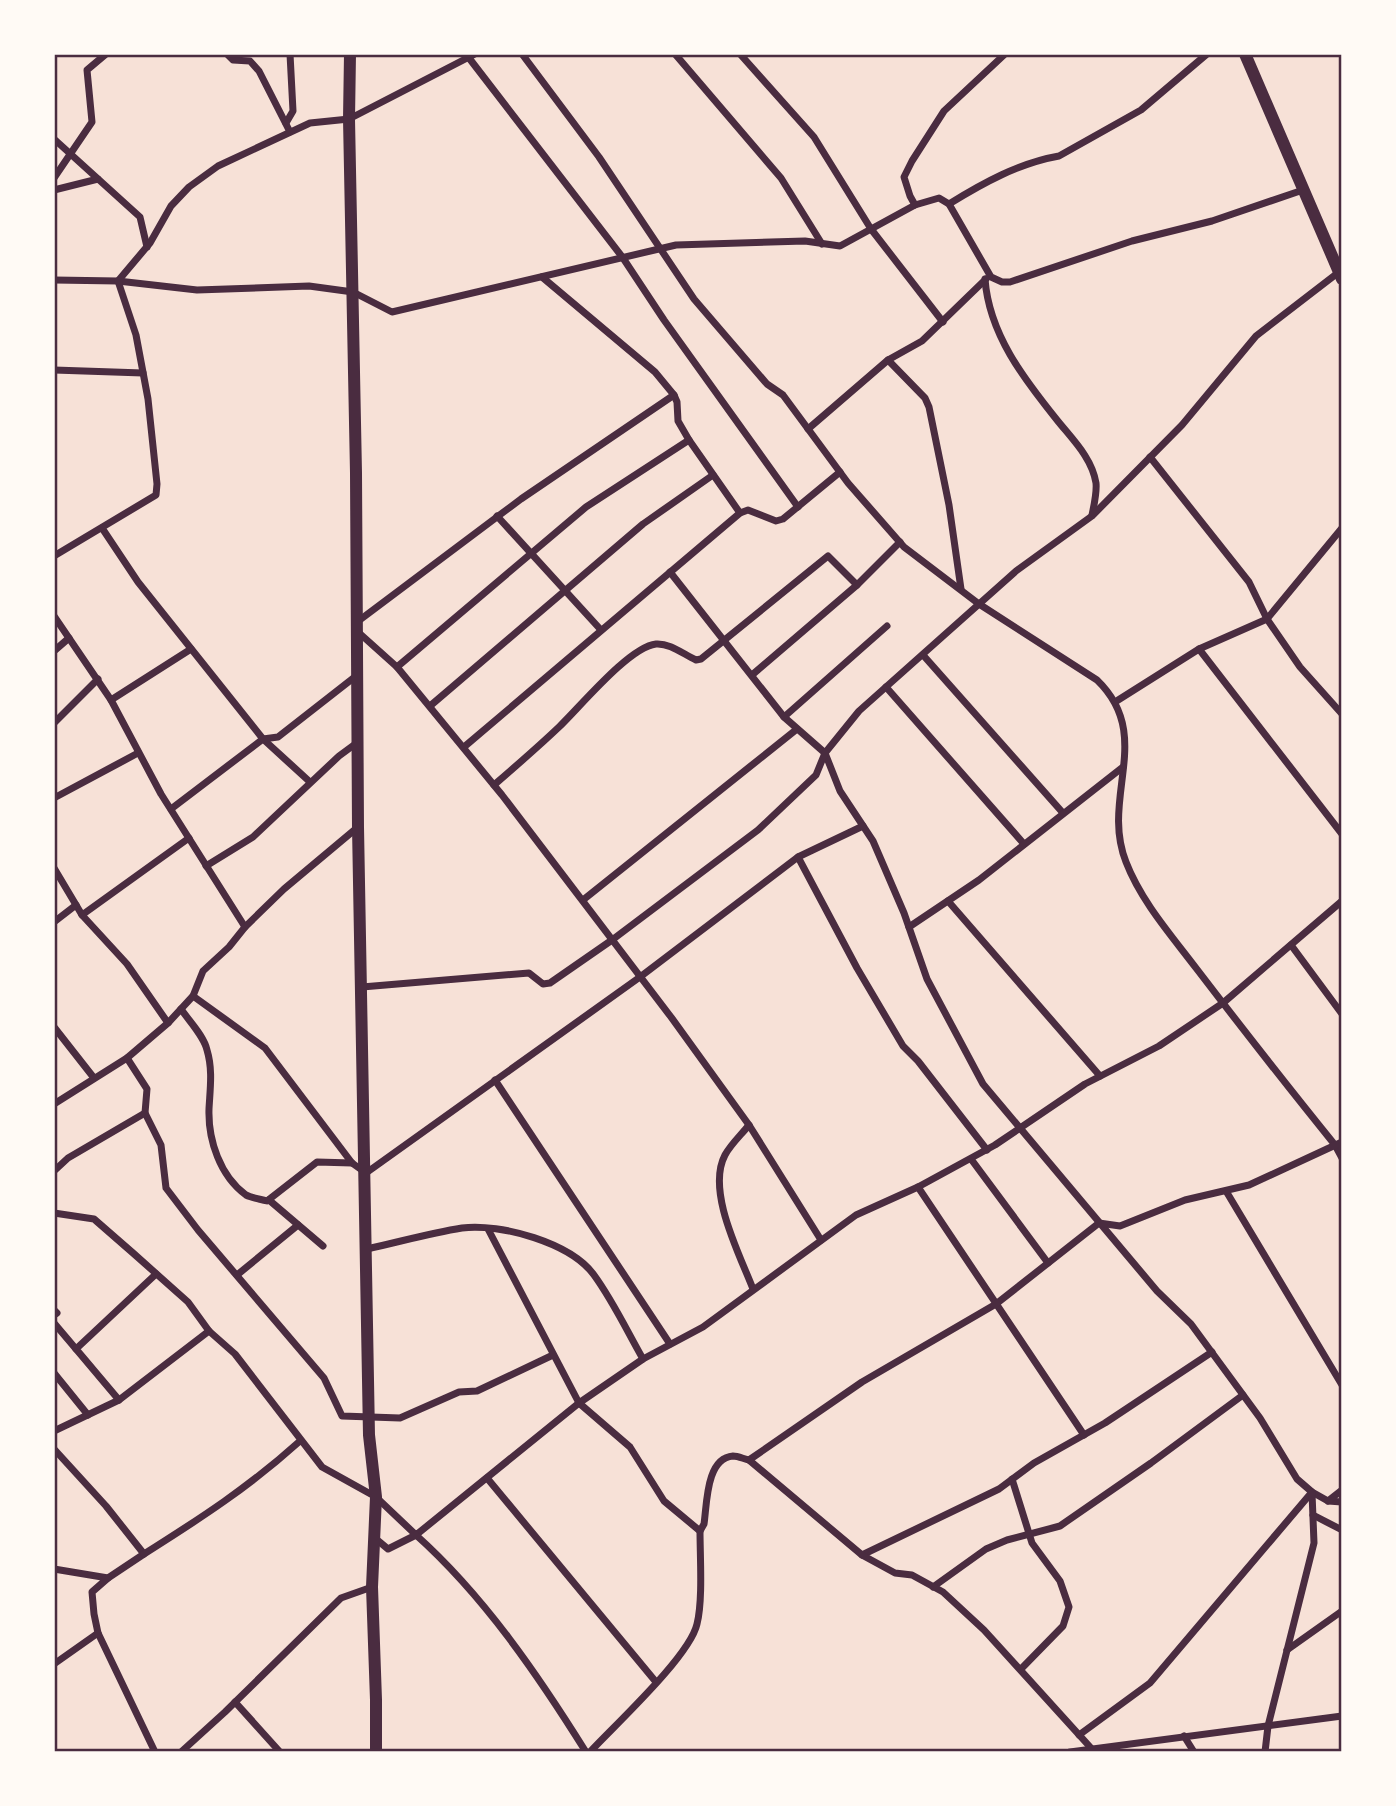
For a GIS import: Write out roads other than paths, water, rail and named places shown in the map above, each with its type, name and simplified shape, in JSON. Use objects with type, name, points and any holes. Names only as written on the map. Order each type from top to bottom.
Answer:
[{"type":"main road","points":[[350,54],[358,827],[368,1250],[369,1418],[376,1497],[372,1587],[376,1752]]},
{"type":"main road","points":[[1245,54],[1341,273]]},
{"type":"street","points":[[54,178],[92,122],[87,70],[106,54]]},
{"type":"street","points":[[227,54],[233,60],[250,61],[259,71],[290,132]]},
{"type":"street","points":[[286,124],[293,111],[290,54]]},
{"type":"street","points":[[522,54],[599,157],[694,299],[767,384],[783,395],[840,472],[904,547],[979,604],[1097,680],[1111,693],[1122,716],[1126,736],[1118,819],[1122,852],[1133,882],[1223,1003],[1338,1144],[1342,1158]]},
{"type":"street","points":[[675,54],[781,178],[822,244]]},
{"type":"street","points":[[740,54],[814,137],[871,229],[943,322]]},
{"type":"street","points":[[915,205],[904,177],[912,161],[944,111],[1005,54]]},
{"type":"street","points":[[948,204],[988,179],[1046,158],[1059,156],[1141,110],[1207,54]]},
{"type":"street","points":[[118,281],[147,247],[171,206],[189,187],[218,166],[310,123],[349,119],[472,56],[623,258],[797,507]]},
{"type":"street","points":[[54,139],[140,217],[147,247]]},
{"type":"street","points":[[54,190],[98,179]]},
{"type":"street","points":[[988,278],[1010,282],[1132,240],[1212,221],[1303,190]]},
{"type":"street","points":[[54,280],[118,281],[197,290],[309,286],[353,292],[392,313],[676,245],[805,241],[840,246],[915,205],[939,198],[948,204],[988,278],[986,298],[993,321],[1027,382],[1088,459],[1096,485],[1092,516]]},
{"type":"street","points":[[362,987],[528,973],[543,984],[550,983],[612,940],[758,830],[816,775],[825,753],[859,711],[1016,571],[1092,516],[1182,425],[1256,336],[1341,273]]},
{"type":"street","points":[[542,277],[655,372],[674,395],[678,421],[689,440],[740,513]]},
{"type":"street","points":[[808,429],[888,360],[922,341],[988,278]]},
{"type":"street","points":[[54,556],[156,495],[151,425],[143,373],[136,335],[118,281]]},
{"type":"street","points":[[888,360],[925,398],[929,407],[949,505],[961,589]]},
{"type":"street","points":[[54,370],[143,373]]},
{"type":"street","points":[[674,395],[497,516],[357,627],[397,667],[464,747],[583,900],[749,1125],[821,1240]]},
{"type":"street","points":[[397,667],[586,507],[689,440]]},
{"type":"street","points":[[1150,457],[1249,582],[1267,619],[1300,667],[1342,714]]},
{"type":"street","points":[[464,747],[740,513],[748,510],[776,521],[783,519],[840,472]]},
{"type":"street","points":[[430,706],[643,524],[713,475]]},
{"type":"street","points":[[497,516],[601,630]]},
{"type":"street","points":[[102,528],[138,582],[263,739],[310,782]]},
{"type":"street","points":[[1115,702],[1199,649],[1267,619],[1342,528]]},
{"type":"street","points":[[752,675],[857,585],[900,541]]},
{"type":"street","points":[[495,785],[638,652],[660,644],[670,646],[696,660],[701,659],[828,556],[857,585]]},
{"type":"street","points":[[670,572],[784,717],[825,753],[840,791],[873,841],[909,927],[927,979],[983,1084],[1157,1291],[1191,1324],[1260,1418],[1297,1479],[1328,1501],[1342,1502]]},
{"type":"street","points":[[54,616],[111,700],[138,754],[245,927]]},
{"type":"street","points":[[784,717],[887,626]]},
{"type":"street","points":[[54,651],[69,638]]},
{"type":"street","points":[[111,700],[191,649]]},
{"type":"street","points":[[1199,649],[1342,834]]},
{"type":"street","points":[[923,655],[1063,813]]},
{"type":"street","points":[[171,809],[263,739],[278,737],[358,674]]},
{"type":"street","points":[[54,723],[98,679]]},
{"type":"street","points":[[886,687],[1024,844]]},
{"type":"street","points":[[583,900],[797,729]]},
{"type":"street","points":[[206,866],[253,837],[310,782],[359,742]]},
{"type":"street","points":[[54,798],[138,754]]},
{"type":"street","points":[[909,927],[979,880],[1123,767]]},
{"type":"street","points":[[194,996],[265,1048],[352,1163],[366,1172],[640,977],[797,857],[863,826]]},
{"type":"street","points":[[54,1104],[127,1058],[169,1023],[194,996],[203,971],[229,947],[245,927],[284,889],[358,827]]},
{"type":"street","points":[[82,915],[189,838]]},
{"type":"street","points":[[797,857],[903,1046],[919,1061],[987,1150]]},
{"type":"street","points":[[54,868],[65,882],[82,915],[127,964],[169,1023]]},
{"type":"street","points":[[948,901],[1100,1076]]},
{"type":"street","points":[[376,1539],[388,1549],[416,1535],[579,1404],[643,1359],[703,1326],[856,1215],[971,1159],[1085,1084],[1159,1046],[1223,1003],[1342,901]]},
{"type":"street","points":[[54,922],[76,905]]},
{"type":"street","points":[[1291,945],[1342,1014]]},
{"type":"street","points":[[181,1009],[207,1048],[212,1088],[209,1109],[211,1132],[217,1157],[232,1182],[248,1196],[269,1200],[323,1246]]},
{"type":"street","points":[[54,1027],[93,1078]]},
{"type":"street","points":[[127,1058],[147,1089],[145,1113],[161,1145],[166,1188],[324,1378],[342,1416],[400,1418],[459,1392],[477,1391],[553,1355]]},
{"type":"street","points":[[495,1080],[670,1344]]},
{"type":"street","points":[[54,1171],[68,1158],[145,1113]]},
{"type":"street","points":[[749,1125],[724,1156],[720,1176],[722,1202],[730,1231],[753,1289]]},
{"type":"street","points":[[749,1460],[862,1382],[996,1304],[1099,1223],[1120,1226],[1185,1200],[1249,1185],[1338,1144]]},
{"type":"street","points":[[971,1159],[1048,1263]]},
{"type":"street","points":[[269,1200],[317,1162],[352,1163]]},
{"type":"street","points":[[918,1187],[1084,1435]]},
{"type":"street","points":[[1226,1191],[1342,1385]]},
{"type":"street","points":[[54,1213],[94,1219],[188,1302],[209,1331],[235,1354],[322,1467],[376,1497],[481,1604],[544,1684],[588,1752],[656,1682],[692,1638],[698,1622],[700,1531],[704,1524],[713,1469],[723,1459],[733,1456],[749,1460],[862,1555],[895,1573],[912,1575],[943,1592],[1021,1669],[1090,1748]]},
{"type":"street","points":[[237,1275],[298,1225]]},
{"type":"street","points":[[368,1250],[464,1228],[488,1229],[554,1244],[576,1256],[594,1274],[643,1359]]},
{"type":"street","points":[[488,1229],[579,1404],[630,1447],[663,1501],[700,1531]]},
{"type":"street","points":[[76,1349],[156,1274]]},
{"type":"street","points":[[54,1323],[119,1400]]},
{"type":"street","points":[[54,1431],[119,1400],[209,1331]]},
{"type":"street","points":[[862,1555],[999,1489],[1034,1463],[1084,1435],[1212,1352]]},
{"type":"street","points":[[54,1373],[88,1415]]},
{"type":"street","points":[[933,1587],[986,1549],[1060,1526],[1243,1395]]},
{"type":"street","points":[[155,1752],[98,1633],[92,1592],[108,1578],[257,1479],[300,1441]]},
{"type":"street","points":[[54,1449],[106,1506],[144,1554]]},
{"type":"street","points":[[487,1478],[656,1682]]},
{"type":"street","points":[[1012,1479],[1032,1544],[1060,1581],[1069,1607],[1063,1626],[1021,1669]]},
{"type":"street","points":[[1328,1501],[1342,1490]]},
{"type":"street","points":[[1265,1752],[1268,1726],[1314,1543],[1312,1492]]},
{"type":"street","points":[[1079,1735],[1150,1683],[1312,1492]]},
{"type":"street","points":[[1313,1515],[1342,1530]]},
{"type":"street","points":[[54,1569],[108,1578]]},
{"type":"street","points":[[181,1752],[341,1598],[372,1587]]},
{"type":"street","points":[[1287,1651],[1342,1611]]},
{"type":"street","points":[[54,1664],[98,1633]]},
{"type":"street","points":[[235,1702],[280,1752]]},
{"type":"street","points":[[1070,1752],[1342,1716]]},
{"type":"street","points":[[1184,1737],[1194,1752]]},
{"type":"street","points":[[1144,1741],[1149,1752]]}]
